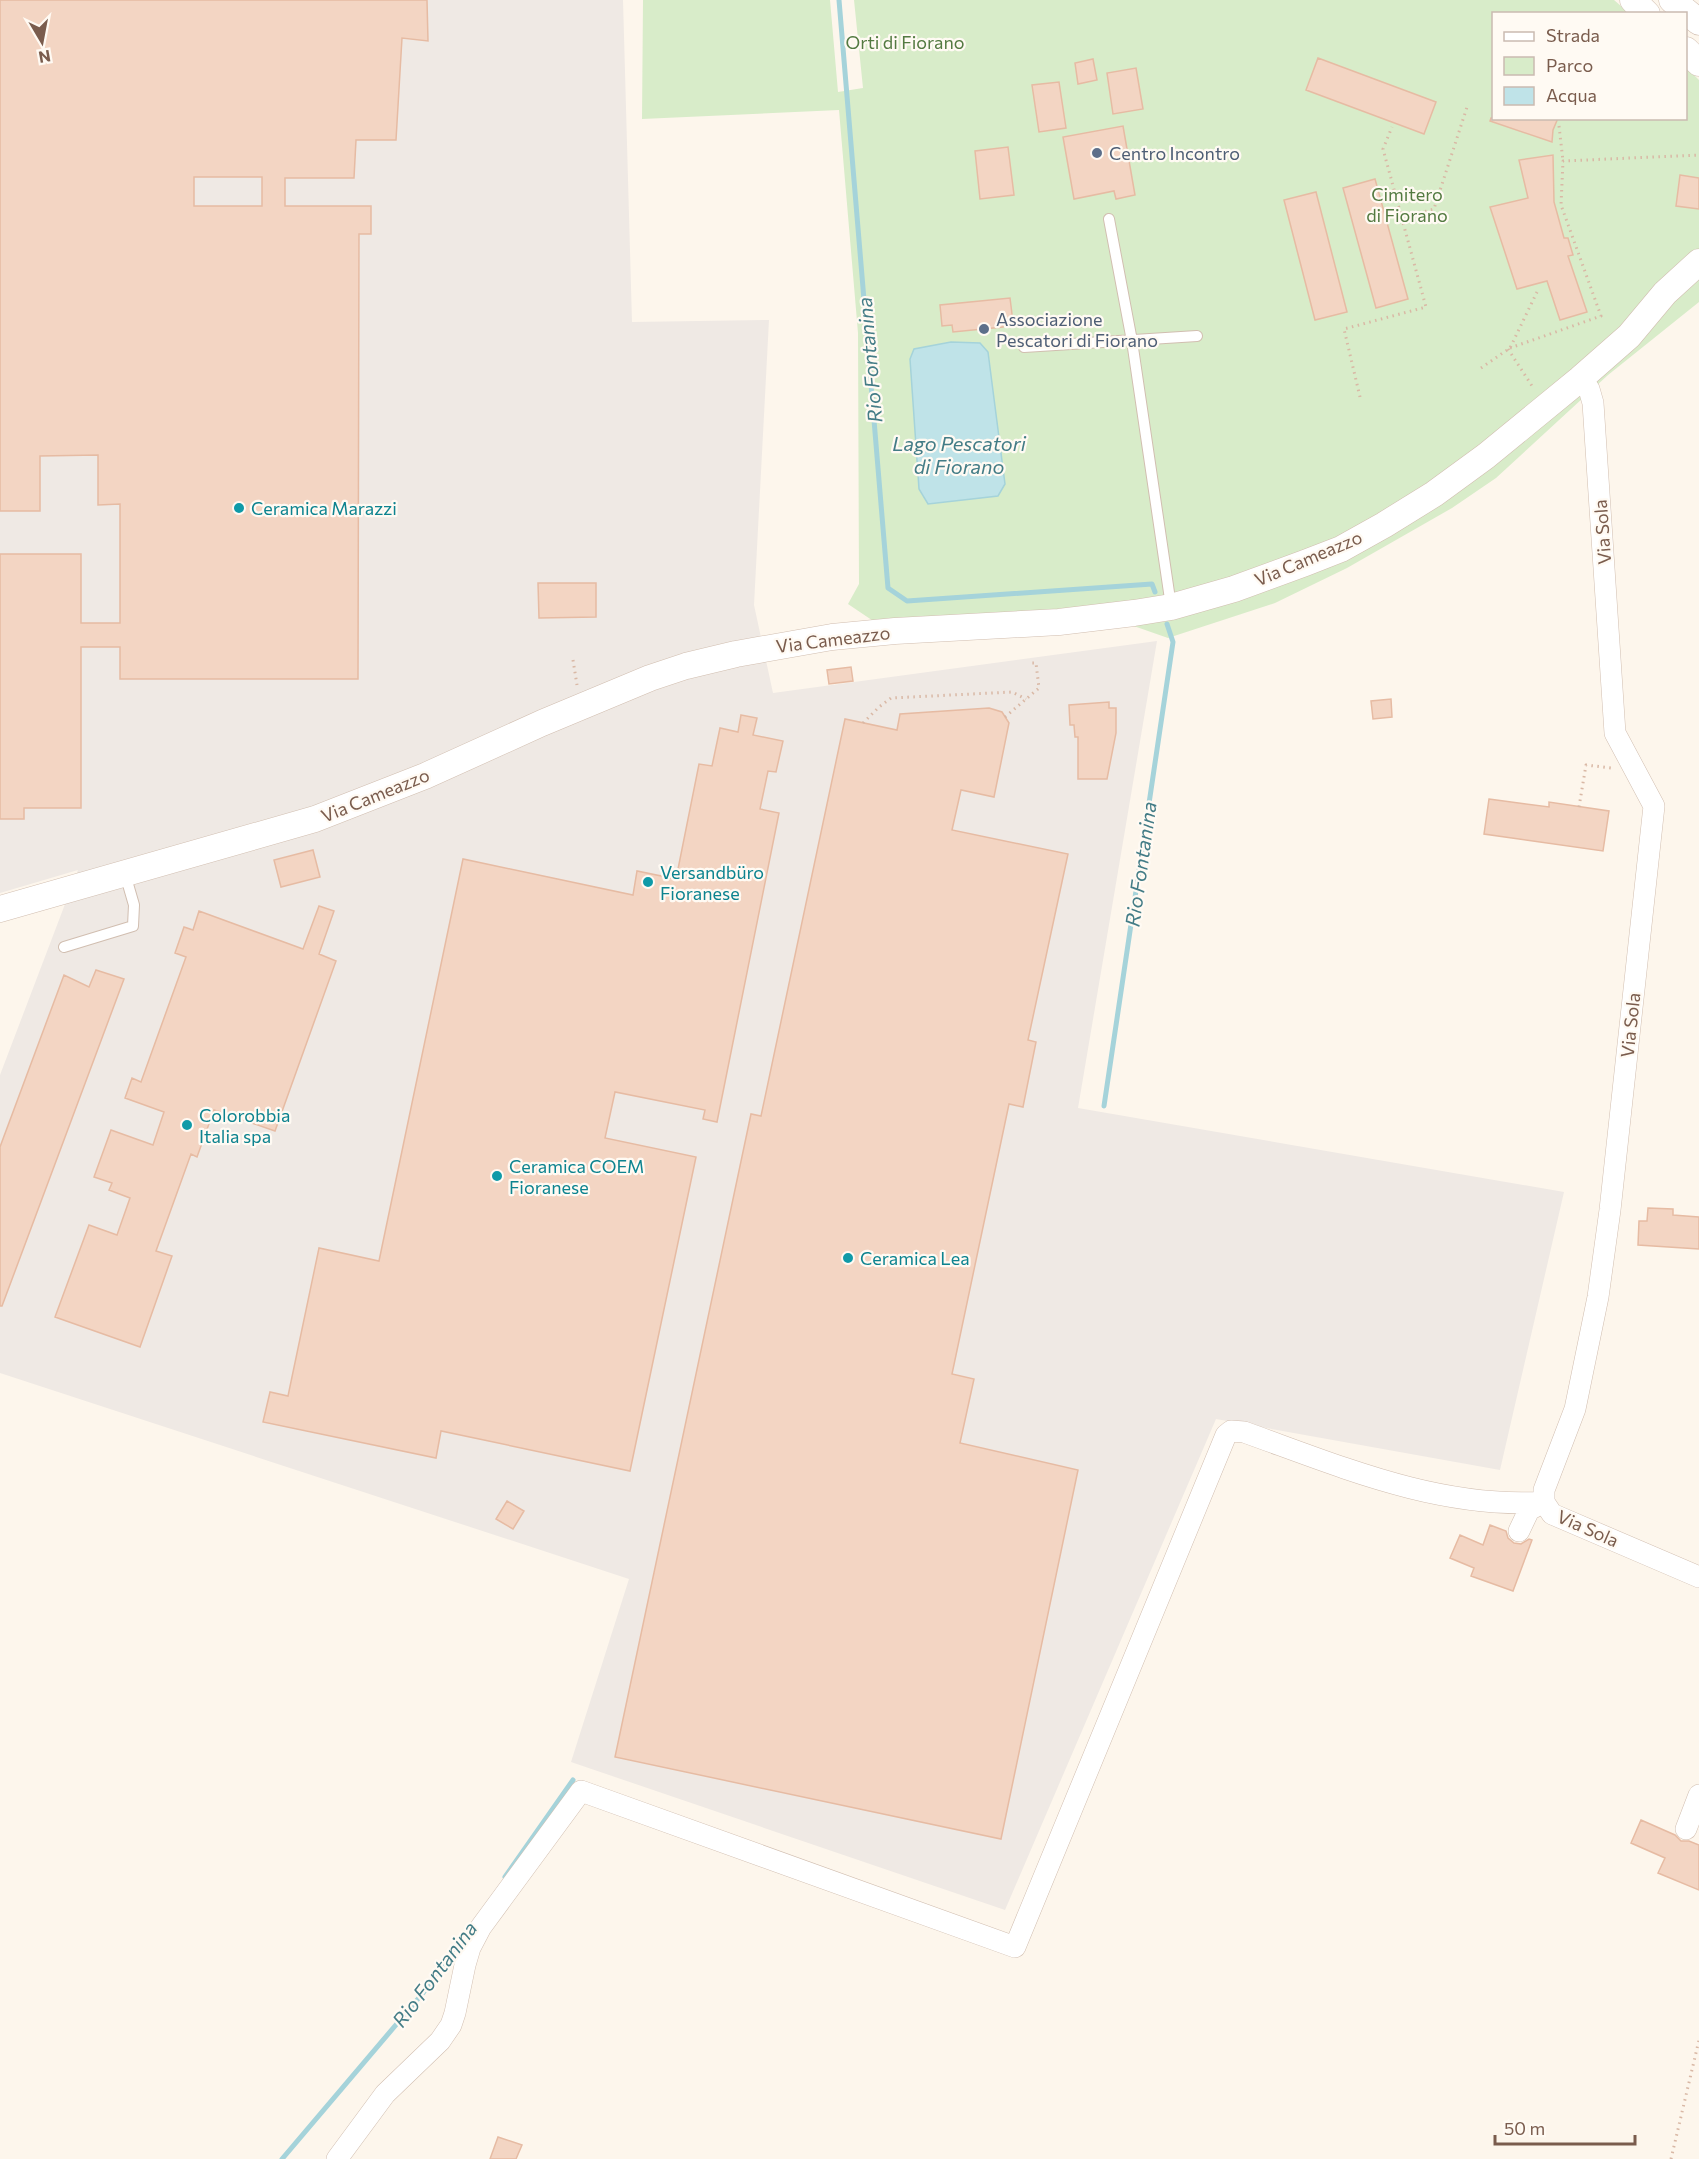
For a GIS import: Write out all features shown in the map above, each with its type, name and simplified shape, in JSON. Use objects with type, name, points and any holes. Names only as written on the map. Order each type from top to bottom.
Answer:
[{"type":"street","points":[[1633,0],[1645,12]]},
{"type":"street","points":[[1672,0],[1687,12]]},
{"type":"street","points":[[1687,12],[1699,22]]},
{"type":"street","points":[[1687,51],[1699,63]]},
{"type":"street","name":"Via Cameazzo","points":[[1629,336],[1665,293],[1699,262]]},
{"type":"street","name":"Via Cameazzo","points":[[0,909],[315,819],[353,805],[639,682],[686,666],[736,654],[822,639],[894,631],[1059,622],[1171,607],[1234,589],[1305,563],[1341,549],[1384,525],[1462,474],[1580,379],[1629,336],[1675,305],[1699,285]]},
{"type":"street","name":"Via Sola","points":[[1580,379],[1589,389],[1593,403],[1615,733],[1654,806],[1610,1210],[1598,1297],[1575,1408],[1544,1490],[1544,1502],[1552,1514],[1699,1577]]},
{"type":"street","points":[[337,2159],[385,2094],[440,2041],[451,2025],[467,1957],[481,1927],[581,1791],[1015,1947],[1226,1435],[1232,1431],[1244,1432],[1382,1482],[1441,1496],[1515,1504],[1544,1502]]},
{"type":"street","points":[[1519,1531],[1529,1510],[1544,1502]]},
{"type":"street","points":[[1686,1829],[1699,1795]]},
{"type":"lane","points":[[1109,219],[1132,341],[1171,607]]},
{"type":"lane","points":[[1024,346],[1197,336]]},
{"type":"lane","points":[[64,947],[133,926],[134,905],[124,873]]},
{"type":"path","points":[[1402,218],[1434,209],[1468,104]]},
{"type":"path","points":[[1481,368],[1509,348],[1601,316],[1561,205],[1563,160],[1559,126]]},
{"type":"path","points":[[1360,397],[1344,329],[1426,307],[1383,149],[1392,127]]},
{"type":"path","points":[[1563,160],[1699,155]]},
{"type":"path","points":[[1509,348],[1537,292]]},
{"type":"path","points":[[1509,348],[1534,390],[1543,382]]},
{"type":"path","points":[[573,660],[579,693]]},
{"type":"path","points":[[1005,717],[1039,688],[1036,663],[1031,663]]},
{"type":"path","points":[[863,723],[891,699],[1012,692],[1026,699]]},
{"type":"path","points":[[1579,807],[1586,765],[1617,768],[1628,757]]},
{"type":"path","points":[[1671,2159],[1699,2040]]},
{"type":"shaded area","points":[[0,0],[623,0],[632,322],[769,320],[754,605],[773,693],[1157,641],[1078,1108],[1564,1192],[1500,1470],[1216,1419],[1005,1910],[571,1762],[629,1579],[0,1373],[0,1075],[78,870],[0,893]]},
{"type":"green space","points":[[643,0],[830,0],[838,92],[863,88],[854,0],[1614,0],[1628,12],[1492,12],[1492,120],[1687,120],[1687,68],[1699,80],[1699,302],[1608,375],[1496,478],[1452,508],[1347,568],[1275,603],[1168,638],[1108,617],[894,635],[848,604],[859,584],[858,333],[839,110],[642,119]]},
{"type":"water","name":"Lago Pescatori di Fiorano","points":[[951,342],[980,343],[988,352],[1005,484],[998,496],[928,504],[919,489],[910,359],[914,349]]},
{"type":"building","name":"Ceramica Marazzi","points":[[0,0],[427,0],[428,41],[402,38],[396,140],[356,140],[354,178],[285,178],[285,206],[371,206],[371,234],[359,234],[358,679],[120,679],[120,647],[81,647],[81,808],[24,808],[24,819],[0,819],[0,554],[81,554],[81,623],[120,623],[120,504],[98,505],[98,455],[40,456],[40,511],[0,511]],"holes":[[[194,177],[262,177],[262,206],[194,206]]]},
{"type":"building","points":[[1318,58],[1436,102],[1424,134],[1306,90]]},
{"type":"building","points":[[1093,59],[1097,80],[1078,84],[1075,63]]},
{"type":"building","points":[[1136,68],[1143,109],[1113,114],[1107,73]]},
{"type":"building","points":[[1059,82],[1066,128],[1039,132],[1032,85]]},
{"type":"building","points":[[1491,118],[1492,120],[1557,120],[1552,142],[1490,121]]},
{"type":"building","name":"Centro Incontro","points":[[1123,126],[1135,195],[1116,199],[1114,191],[1074,199],[1063,137]]},
{"type":"building","points":[[1008,147],[1014,195],[980,199],[975,151]]},
{"type":"building","points":[[1553,155],[1554,202],[1564,238],[1568,238],[1573,255],[1568,256],[1587,312],[1560,320],[1547,281],[1517,289],[1490,207],[1528,198],[1519,160]]},
{"type":"building","points":[[1680,175],[1699,178],[1699,209],[1676,206]]},
{"type":"building","points":[[1375,179],[1408,299],[1376,308],[1343,188]]},
{"type":"building","points":[[1316,192],[1347,312],[1315,320],[1284,200]]},
{"type":"building","name":"Associazione Pescatori di Fiorano","points":[[1010,298],[1013,322],[1003,323],[1003,327],[953,332],[952,325],[942,326],[940,305]]},
{"type":"building","points":[[538,583],[596,583],[596,617],[539,618]]},
{"type":"building","points":[[851,667],[853,681],[829,684],[827,670]]},
{"type":"building","points":[[1391,699],[1392,717],[1373,719],[1371,701]]},
{"type":"building","points":[[1109,702],[1109,708],[1116,708],[1116,733],[1107,779],[1078,779],[1078,737],[1075,737],[1074,725],[1070,725],[1069,705]]},
{"type":"building","name":"Ceramica Lea","points":[[989,708],[1002,712],[1009,723],[994,797],[961,790],[952,830],[1068,854],[1028,1040],[1036,1042],[1023,1107],[1009,1104],[952,1374],[974,1379],[960,1443],[1078,1470],[1001,1839],[615,1757],[751,1114],[761,1116],[845,719],[897,730],[900,714]]},
{"type":"building","points":[[741,715],[757,718],[753,735],[783,741],[776,772],[768,771],[760,809],[779,813],[717,1122],[703,1119],[705,1110],[615,1092],[605,1138],[696,1157],[630,1471],[441,1431],[436,1458],[263,1422],[270,1392],[288,1396],[319,1248],[379,1261],[463,859],[633,895],[637,871],[676,879],[699,764],[712,766],[720,728],[738,732]]},
{"type":"building","points":[[1489,799],[1549,807],[1549,802],[1609,811],[1603,851],[1484,834]]},
{"type":"building","points":[[313,850],[320,877],[281,887],[274,860]]},
{"type":"building","name":"Colorobbia Italia spa","points":[[319,906],[334,911],[319,954],[336,961],[275,1131],[214,1110],[197,1157],[191,1154],[156,1251],[172,1256],[140,1347],[55,1317],[89,1225],[117,1235],[130,1198],[109,1190],[112,1183],[94,1177],[111,1130],[153,1145],[164,1112],[125,1098],[132,1078],[141,1082],[186,957],[175,953],[184,927],[193,930],[199,911],[303,949]]},
{"type":"building","points":[[96,970],[124,979],[2,1306],[0,1306],[0,1147],[64,975],[89,987]]},
{"type":"building","points":[[1648,1208],[1673,1209],[1673,1215],[1699,1217],[1699,1249],[1638,1245],[1639,1221],[1647,1221]]},
{"type":"building","points":[[507,1501],[524,1511],[513,1529],[496,1519]]},
{"type":"building","points":[[1490,1525],[1506,1531],[1508,1538],[1514,1543],[1521,1544],[1529,1539],[1532,1540],[1513,1591],[1471,1576],[1474,1568],[1450,1558],[1460,1535],[1483,1545]]},
{"type":"building","points":[[1641,1820],[1675,1835],[1681,1841],[1699,1845],[1699,1890],[1658,1873],[1665,1858],[1631,1843]]},
{"type":"building","points":[[498,2137],[522,2145],[516,2159],[490,2159]]},
{"type":"waterway","name":"Rio Fontanina","points":[[839,0],[888,588],[907,601],[1152,584],[1155,592]]},
{"type":"waterway","name":"Rio Fontanina","points":[[1104,1106],[1173,642],[1167,624]]},
{"type":"waterway","name":"Rio Fontanina","points":[[505,1877],[573,1780]]},
{"type":"waterway","name":"Rio Fontanina","points":[[282,2159],[423,1993],[470,1926]]},
{"type":"place","name":"Centro Incontro","points":[[1097,153]]},
{"type":"place","name":"Associazione Pescatori di Fiorano","points":[[984,329]]},
{"type":"place","name":"Ceramica Marazzi","points":[[239,508]]},
{"type":"place","name":"Versandbüro Fioranese","points":[[648,882]]},
{"type":"place","name":"Colorobbia Italia spa","points":[[187,1125]]},
{"type":"place","name":"Ceramica COEM Fioranese","points":[[497,1176]]},
{"type":"place","name":"Ceramica Lea","points":[[848,1258]]},
{"type":"park label","name":"Orti di Fiorano","points":[[905,42]]},
{"type":"park label","name":"Cimitero di Fiorano","points":[[1407,204]]}]
